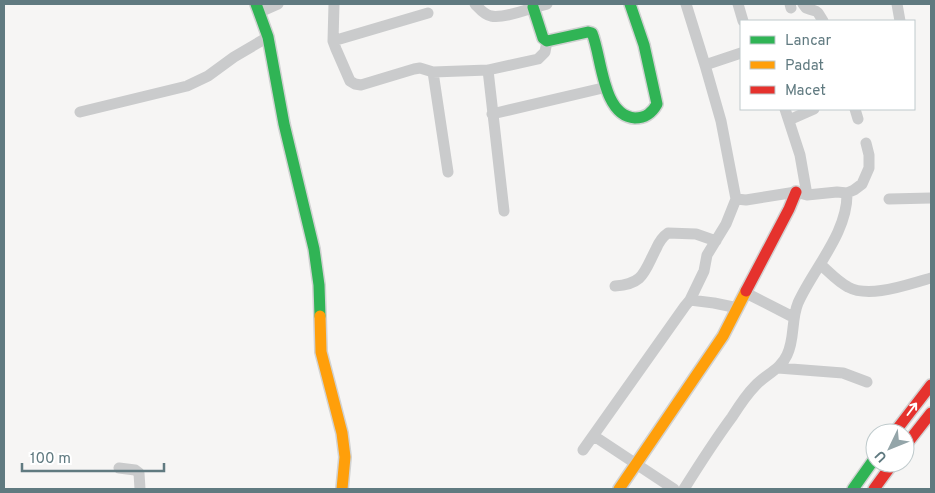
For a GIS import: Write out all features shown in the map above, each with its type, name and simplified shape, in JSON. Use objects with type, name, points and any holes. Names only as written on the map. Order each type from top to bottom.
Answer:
[{"type":"main road","points":[[533,7],[543,38],[547,41],[588,32],[592,33],[614,108],[623,117],[630,119],[645,117],[653,112],[657,104],[644,45],[632,4]]},
{"type":"main road","points":[[258,8],[268,37],[284,124],[314,249],[319,285],[321,352],[342,433],[345,457],[342,489]]},
{"type":"main road","points":[[619,489],[716,347],[746,293],[796,192]]},
{"type":"main road","points":[[902,423],[931,385]]},
{"type":"main road","points":[[915,433],[931,413]]},
{"type":"main road","points":[[853,489],[865,472]]},
{"type":"main road","points":[[874,489],[886,473]]},
{"type":"street","points":[[258,8],[278,4]]},
{"type":"street","points":[[334,4],[334,41],[344,69],[350,81],[355,84],[361,85],[420,68],[433,72],[488,70],[538,59],[545,52],[547,41]]},
{"type":"street","points":[[475,4],[482,12],[491,16],[509,14],[547,4]]},
{"type":"street","points":[[583,450],[690,300],[704,271],[707,255],[726,224],[736,199],[721,121],[686,4]]},
{"type":"street","points":[[738,4],[743,20]]},
{"type":"street","points":[[804,4],[809,9],[815,9],[822,20]]},
{"type":"street","points":[[896,4],[900,20]]},
{"type":"street","points":[[334,41],[428,13]]},
{"type":"street","points":[[80,112],[187,86],[208,76],[234,57],[268,37]]},
{"type":"street","points":[[705,65],[740,53]]},
{"type":"street","points":[[488,70],[504,211]]},
{"type":"street","points":[[433,72],[448,172]]},
{"type":"street","points":[[492,114],[607,87]]},
{"type":"street","points":[[808,195],[800,155],[787,114],[809,110]]},
{"type":"street","points":[[736,199],[746,200],[796,192],[808,195],[837,192],[847,194],[862,184],[866,177],[869,156],[866,143]]},
{"type":"street","points":[[684,489],[707,452],[754,386],[766,375],[778,368],[787,355],[792,336],[793,317],[798,303],[821,265],[843,217],[847,194]]},
{"type":"street","points":[[889,199],[931,198]]},
{"type":"street","points":[[615,286],[628,285],[639,280],[660,240],[668,233],[696,234],[716,241]]},
{"type":"street","points":[[821,265],[848,287],[858,291],[882,290],[931,278]]},
{"type":"street","points":[[746,293],[793,317]]},
{"type":"street","points":[[690,300],[738,308]]},
{"type":"street","points":[[778,368],[843,372],[867,382]]},
{"type":"street","points":[[594,436],[674,489]]},
{"type":"street","points":[[119,468],[135,470],[139,473],[140,489]]},
{"type":"traffic: fast","points":[[256,4],[268,37],[284,124],[314,249],[319,285],[320,316]]},
{"type":"traffic: fast","points":[[533,7],[543,38],[547,41],[588,32],[592,33],[610,97],[624,115],[639,118],[648,114],[657,104],[644,45],[630,4]]},
{"type":"traffic: fast","points":[[853,489],[865,472]]},
{"type":"traffic: slow","points":[[619,489],[723,336],[746,291]]},
{"type":"traffic: slow","points":[[320,316],[321,352],[342,433],[345,457],[342,489]]},
{"type":"traffic: jam","points":[[746,291],[796,192]]},
{"type":"traffic: jam","points":[[902,423],[931,385]]},
{"type":"traffic: jam","points":[[915,433],[931,413]]},
{"type":"traffic: jam","points":[[874,489],[886,473]]}]
